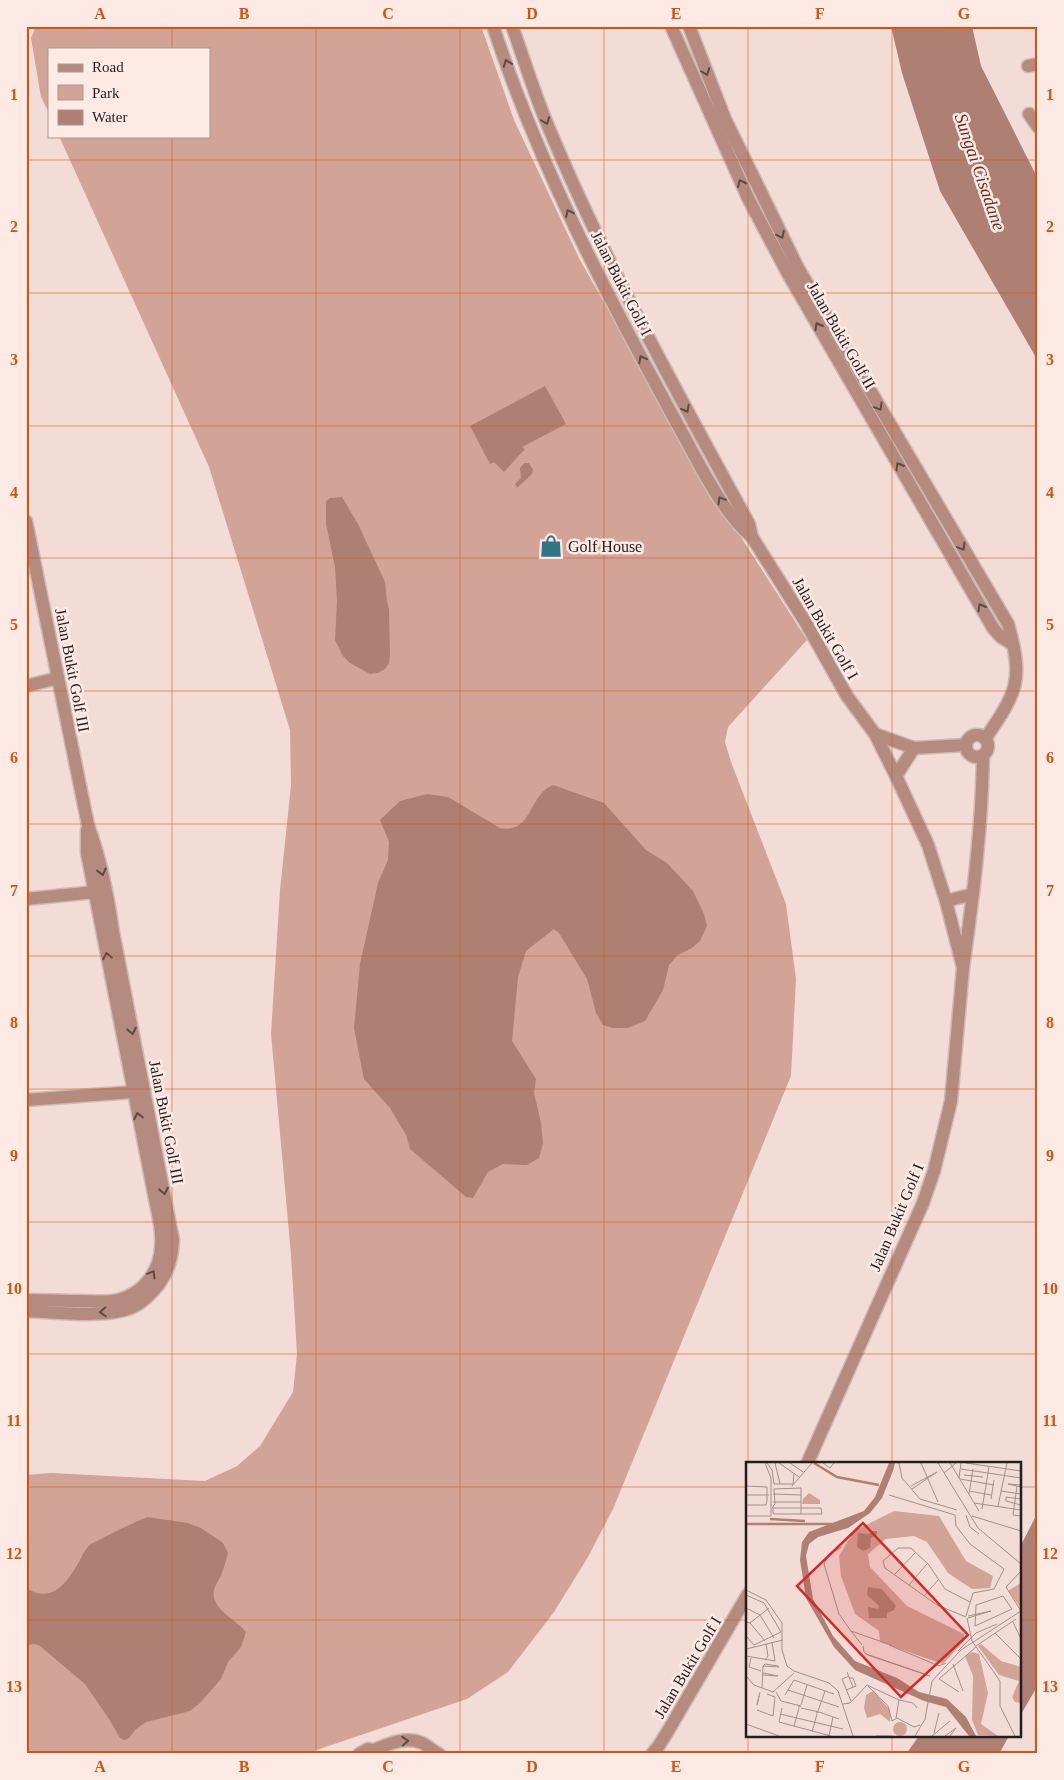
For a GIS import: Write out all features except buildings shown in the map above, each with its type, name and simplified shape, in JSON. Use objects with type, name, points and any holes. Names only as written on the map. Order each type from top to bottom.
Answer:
[{"type":"street","name":"Jalan Bukit Golf I","points":[[493,26],[531,132],[590,258],[640,356],[701,467],[728,511],[741,528],[752,537],[806,623],[847,696],[875,734],[896,776],[928,845],[946,901],[963,968]]},
{"type":"street","name":"Jalan Bukit Golf I","points":[[512,26],[547,125],[605,251],[654,349],[749,524],[752,537]]},
{"type":"street","name":"Jalan Bukit Golf II","points":[[671,26],[748,198],[787,272],[993,628],[1012,644]]},
{"type":"street","name":"Jalan Bukit Golf II","points":[[689,26],[725,119],[798,268],[1008,624],[1016,660],[1016,684],[1007,706],[985,739]]},
{"type":"street","points":[[1029,114],[1038,127]]},
{"type":"street","name":"Jalan Bukit Golf III","points":[[26,521],[88,825],[96,846],[107,890],[115,942],[172,1229],[172,1254],[166,1272],[154,1290],[135,1306],[107,1313],[26,1311]]},
{"type":"street","points":[[26,686],[58,678]]},
{"type":"street","points":[[875,734],[914,748],[966,745]]},
{"type":"street","points":[[979,735],[985,739],[987,749],[983,755],[973,756],[968,752],[966,745],[969,738],[979,735]]},
{"type":"street","points":[[896,776],[914,748]]},
{"type":"street","name":"Jalan Bukit Golf I","points":[[808,1462],[923,1203],[934,1172],[951,1101],[963,968],[973,894],[982,794],[983,755]]},
{"type":"street","name":"Jalan Bukit Golf III","points":[[26,1300],[95,1302],[118,1300],[135,1293],[154,1272],[159,1260],[161,1235],[87,852],[88,825]]},
{"type":"street","points":[[26,899],[95,892]]},
{"type":"street","points":[[946,901],[973,894]]},
{"type":"street","points":[[26,1100],[133,1092]]},
{"type":"street","name":"Jalan Bukit Golf I","points":[[652,1754],[668,1731],[746,1597]]},
{"type":"street","points":[[359,1754],[363,1751],[377,1752],[399,1741],[412,1740],[425,1744],[434,1753]]},
{"type":"green space","points":[[36,26],[481,26],[514,120],[580,260],[708,486],[807,640],[728,727],[725,742],[786,904],[796,979],[791,1076],[613,1509],[588,1557],[554,1612],[508,1672],[467,1699],[305,1754],[26,1754],[26,1475],[51,1473],[205,1481],[237,1466],[260,1446],[293,1392],[297,1354],[291,1255],[271,1034],[280,890],[291,785],[290,730],[209,467],[60,138],[210,138],[210,48],[48,48],[48,111],[41,97],[31,38]]},
{"type":"water","name":"Sungai Cisadane","points":[[891,26],[972,26],[981,66],[1038,179],[1038,361],[940,191],[902,73]]},
{"type":"water","points":[[545,386],[566,424],[522,447],[525,449],[504,472],[494,462],[490,464],[470,426]]},
{"type":"water","points":[[524,463],[529,463],[533,470],[532,474],[517,488],[515,484],[521,478],[520,468]]},
{"type":"water","points":[[342,497],[358,524],[385,582],[389,609],[390,655],[389,663],[385,669],[378,673],[370,674],[350,663],[343,656],[335,640],[337,601],[335,567],[326,524],[326,501],[330,498]]},
{"type":"water","points":[[553,785],[604,803],[646,850],[667,863],[693,891],[704,914],[707,926],[700,941],[692,948],[678,955],[669,965],[663,990],[645,1021],[628,1028],[612,1028],[603,1025],[596,1013],[587,979],[559,933],[554,929],[526,951],[518,977],[512,1041],[536,1079],[534,1093],[541,1123],[543,1144],[539,1158],[527,1165],[503,1164],[488,1172],[473,1198],[466,1197],[410,1149],[406,1135],[390,1108],[364,1079],[354,1028],[360,964],[378,883],[388,860],[389,842],[380,820],[400,801],[427,794],[448,797],[500,828],[511,828],[525,820],[539,797]]},
{"type":"water","points":[[1038,1512],[1038,1685],[1022,1713],[1022,1543]]},
{"type":"water","points":[[147,1517],[188,1523],[201,1528],[223,1543],[228,1553],[215,1588],[214,1597],[216,1603],[225,1614],[246,1632],[241,1647],[228,1662],[221,1679],[200,1703],[190,1711],[146,1722],[136,1729],[129,1738],[124,1740],[120,1738],[85,1684],[40,1646],[34,1644],[26,1645],[26,1588],[36,1593],[44,1594],[59,1588],[65,1583],[92,1543]]},
{"type":"water","points":[[918,1738],[1008,1738],[999,1754],[906,1754]]},
{"type":"place","name":"Golf House","points":[[551,546]]}]
